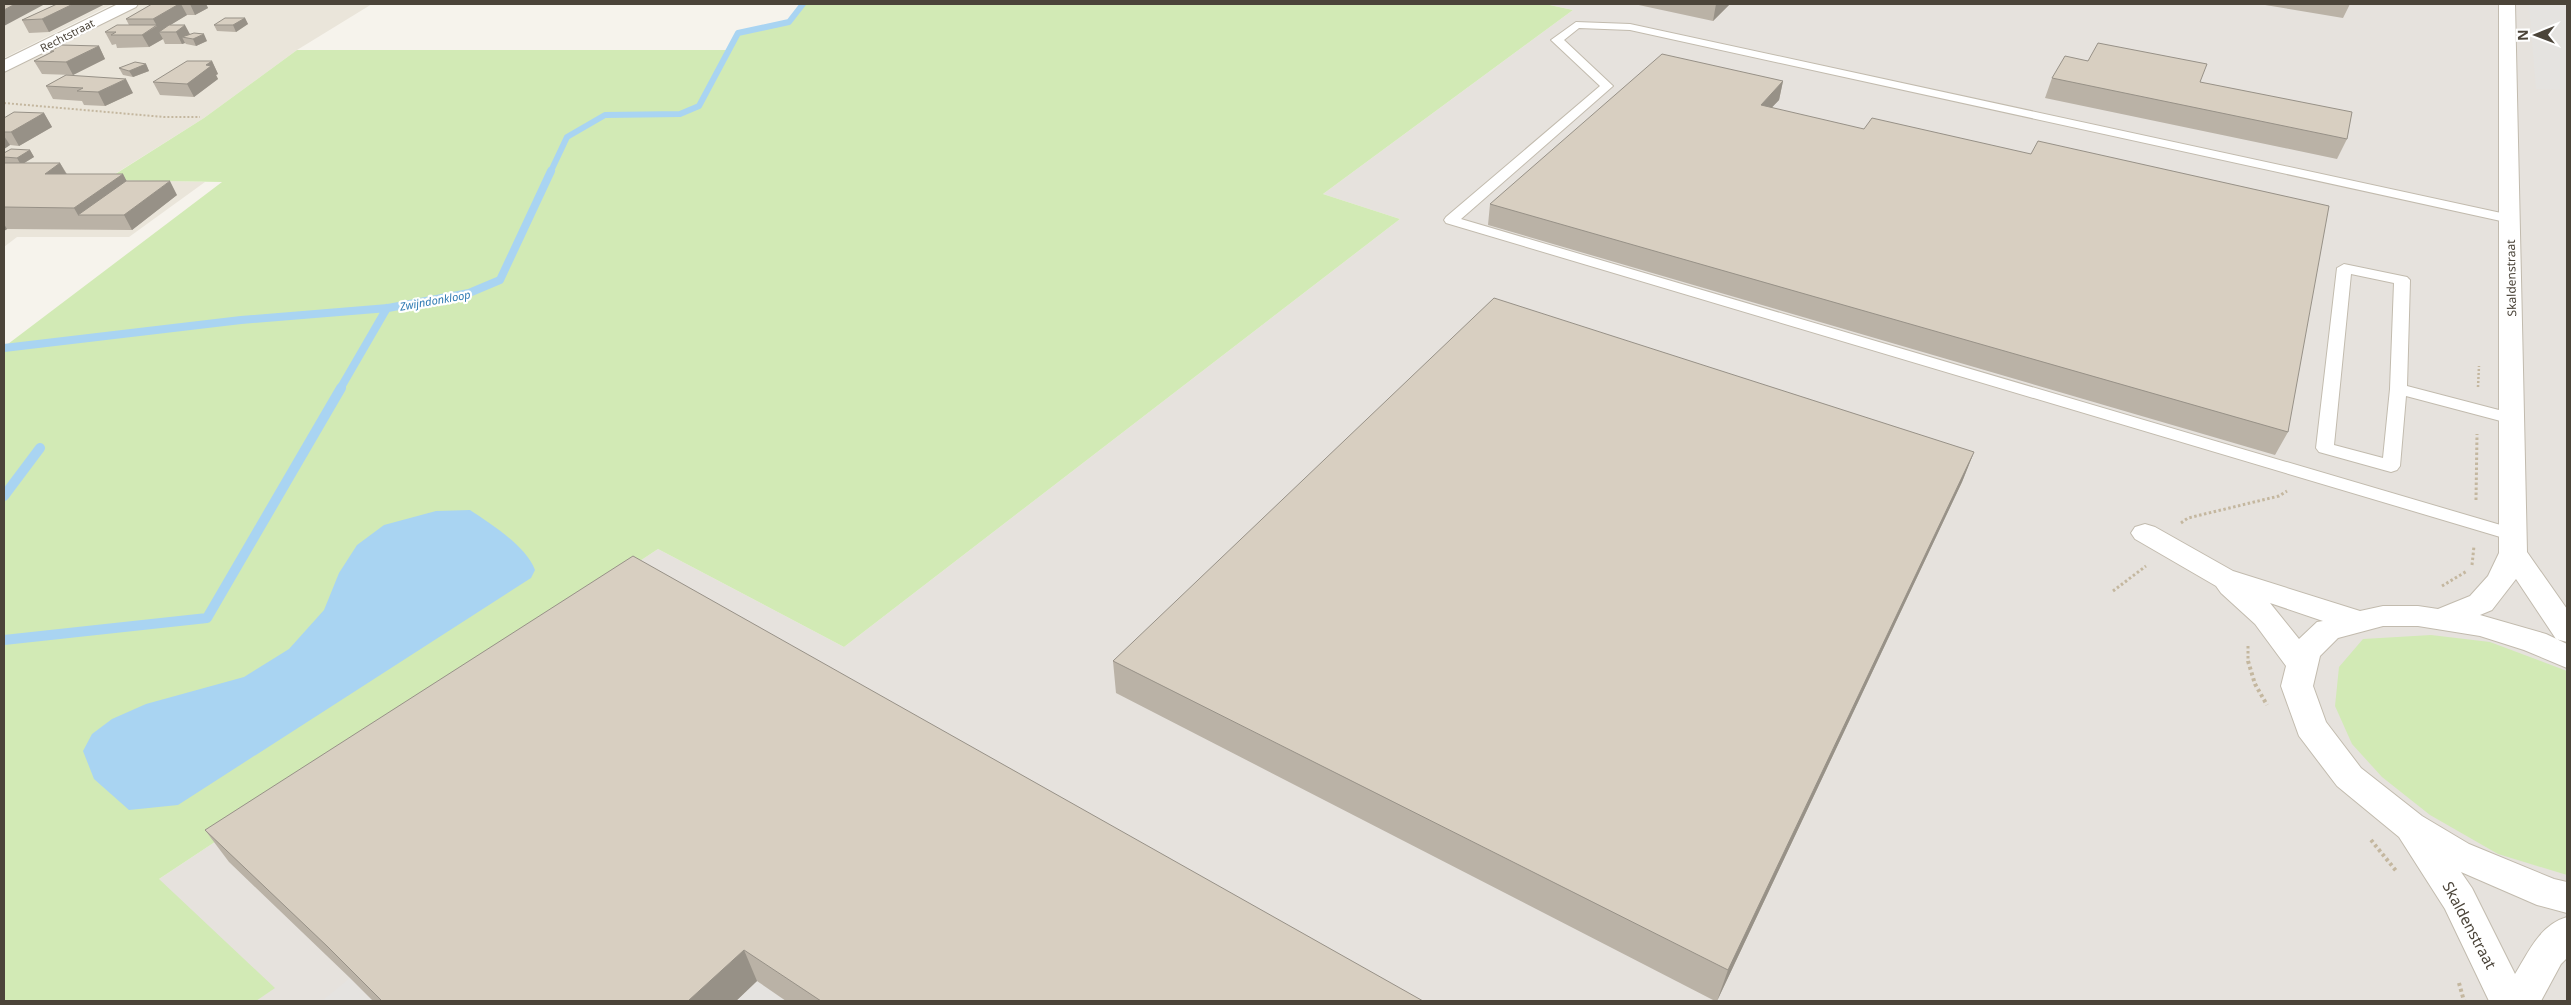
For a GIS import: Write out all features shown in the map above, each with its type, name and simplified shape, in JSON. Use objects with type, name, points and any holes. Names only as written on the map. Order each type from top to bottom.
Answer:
[{"type":"street","name":"Rechtstraat","points":[[4,67],[130,4]]},
{"type":"street","name":"Skaldenstraat","points":[[2507,4],[2513,544],[2501,580],[2481,603],[2438,604],[2418,616],[2383,616],[2328,630],[2305,652],[2297,686],[2311,727],[2349,778],[2410,826],[2456,854],[2550,894],[2567,897]]},
{"type":"street","points":[[2158,541],[2222,578],[2266,618],[2302,665]]},
{"type":"street","points":[[2513,544],[2567,631]]},
{"type":"street","points":[[2222,578],[2360,622]]},
{"type":"street","name":"Skaldenstraat","points":[[2438,604],[2481,626],[2536,642],[2567,657]]},
{"type":"street","name":"Skaldenstraat","points":[[2410,826],[2459,899],[2509,1001]]},
{"type":"street","points":[[2521,1001],[2548,952],[2567,933]]},
{"type":"lane","points":[[2510,218],[1630,27],[1586,24],[1576,25],[1558,40],[1607,86],[1451,220],[2313,476],[2513,544]]},
{"type":"lane","points":[[2344,268],[2402,280],[2398,389],[2391,466],[2325,448],[2344,268]]},
{"type":"lane","points":[[2398,389],[2512,419]]},
{"type":"path","points":[[4,103],[164,117],[200,117]]},
{"type":"path","points":[[2113,591],[2158,541],[2188,518],[2279,496],[2313,476]]},
{"type":"path","points":[[2438,604],[2481,603]]},
{"type":"path","points":[[2266,618],[2250,634],[2246,657],[2259,691],[2269,708]]},
{"type":"path","points":[[2369,837],[2400,875]]},
{"type":"path","points":[[2458,982],[2464,1001]]},
{"type":"shaded area","points":[[4,4],[113,4],[4,58]]},
{"type":"shaded area","points":[[140,4],[372,4],[297,50],[204,118],[107,179],[205,182],[129,237],[17,237],[4,247],[4,73]]},
{"type":"shaded area","points":[[1545,4],[2567,4],[2567,1001],[4,1001],[159,879],[658,549],[844,647],[1400,219],[1323,194],[1573,10]]},
{"type":"shaded area","points":[[2529,4],[2567,4],[2567,90],[2536,89]]},
{"type":"shaded area","points":[[350,978],[373,1001],[322,1001]]},
{"type":"shaded area","points":[[757,981],[786,1001],[736,1001]]},
{"type":"green space","points":[[803,4],[1545,4],[1573,10],[1323,194],[1400,219],[844,647],[658,549],[159,879],[275,988],[256,1001],[4,1001],[4,347],[222,182],[106,180],[204,118],[297,50],[727,50],[738,33],[789,22]]},
{"type":"green space","points":[[2431,635],[2490,642],[2567,671],[2567,875],[2498,854],[2430,815],[2382,777],[2352,744],[2335,706],[2339,667],[2363,639]]},
{"type":"water","points":[[470,510],[507,536],[524,552],[535,570],[531,578],[178,805],[129,810],[94,779],[83,751],[92,734],[112,719],[146,704],[244,677],[289,649],[324,610],[339,573],[357,545],[384,525],[436,511]]},
{"type":"building","points":[[4,4],[15,4],[4,10]]},
{"type":"building","points":[[57,4],[73,4],[42,19],[22,20]]},
{"type":"building","points":[[152,4],[179,4],[153,19],[126,19]]},
{"type":"building","points":[[225,18],[245,18],[233,25],[214,25]]},
{"type":"building","points":[[117,25],[157,25],[142,35],[111,35],[116,32],[105,32]]},
{"type":"building","points":[[169,25],[185,25],[176,32],[159,32]]},
{"type":"building","points":[[194,33],[204,34],[193,39],[182,37]]},
{"type":"building","points":[[2098,43],[2207,64],[2200,82],[2352,112],[2347,139],[2052,78],[2065,56],[2088,61]]},
{"type":"building","points":[[62,45],[99,46],[66,62],[34,61]]},
{"type":"building","points":[[1662,54],[1783,81],[1761,105],[1864,129],[1872,118],[2031,154],[2038,141],[2329,206],[2288,432],[1490,204]]},
{"type":"building","points":[[187,61],[212,61],[206,65],[211,66],[187,84],[153,82]]},
{"type":"building","points":[[135,62],[146,64],[129,71],[119,68]]},
{"type":"building","points":[[66,75],[126,79],[98,92],[77,91],[83,88],[46,86]]},
{"type":"building","points":[[14,112],[44,113],[11,132],[4,132],[4,118]]},
{"type":"building","points":[[11,149],[30,150],[17,158],[4,157],[4,153]]},
{"type":"building","points":[[4,163],[60,163],[45,174],[123,174],[74,208],[4,207]]},
{"type":"building","points":[[126,181],[170,181],[124,215],[78,215]]},
{"type":"building","points":[[1494,298],[1974,452],[1728,970],[1113,661]]},
{"type":"building","points":[[633,556],[1423,1001],[821,1001],[744,950],[688,1001],[382,1001],[205,830]]},
{"type":"waterway","name":"Zwijndonkloop","points":[[550,173],[567,137],[605,115],[680,114],[699,106],[738,33],[789,22],[803,4]]},
{"type":"waterway","name":"Zwijndonkloop","points":[[387,308],[469,293],[500,280],[551,171]]},
{"type":"waterway","name":"Zwijndonkloop","points":[[4,348],[241,320],[387,308]]},
{"type":"waterway","points":[[340,389],[387,308]]},
{"type":"waterway","points":[[4,640],[207,618],[341,388]]},
{"type":"waterway","points":[[4,496],[40,448]]}]
